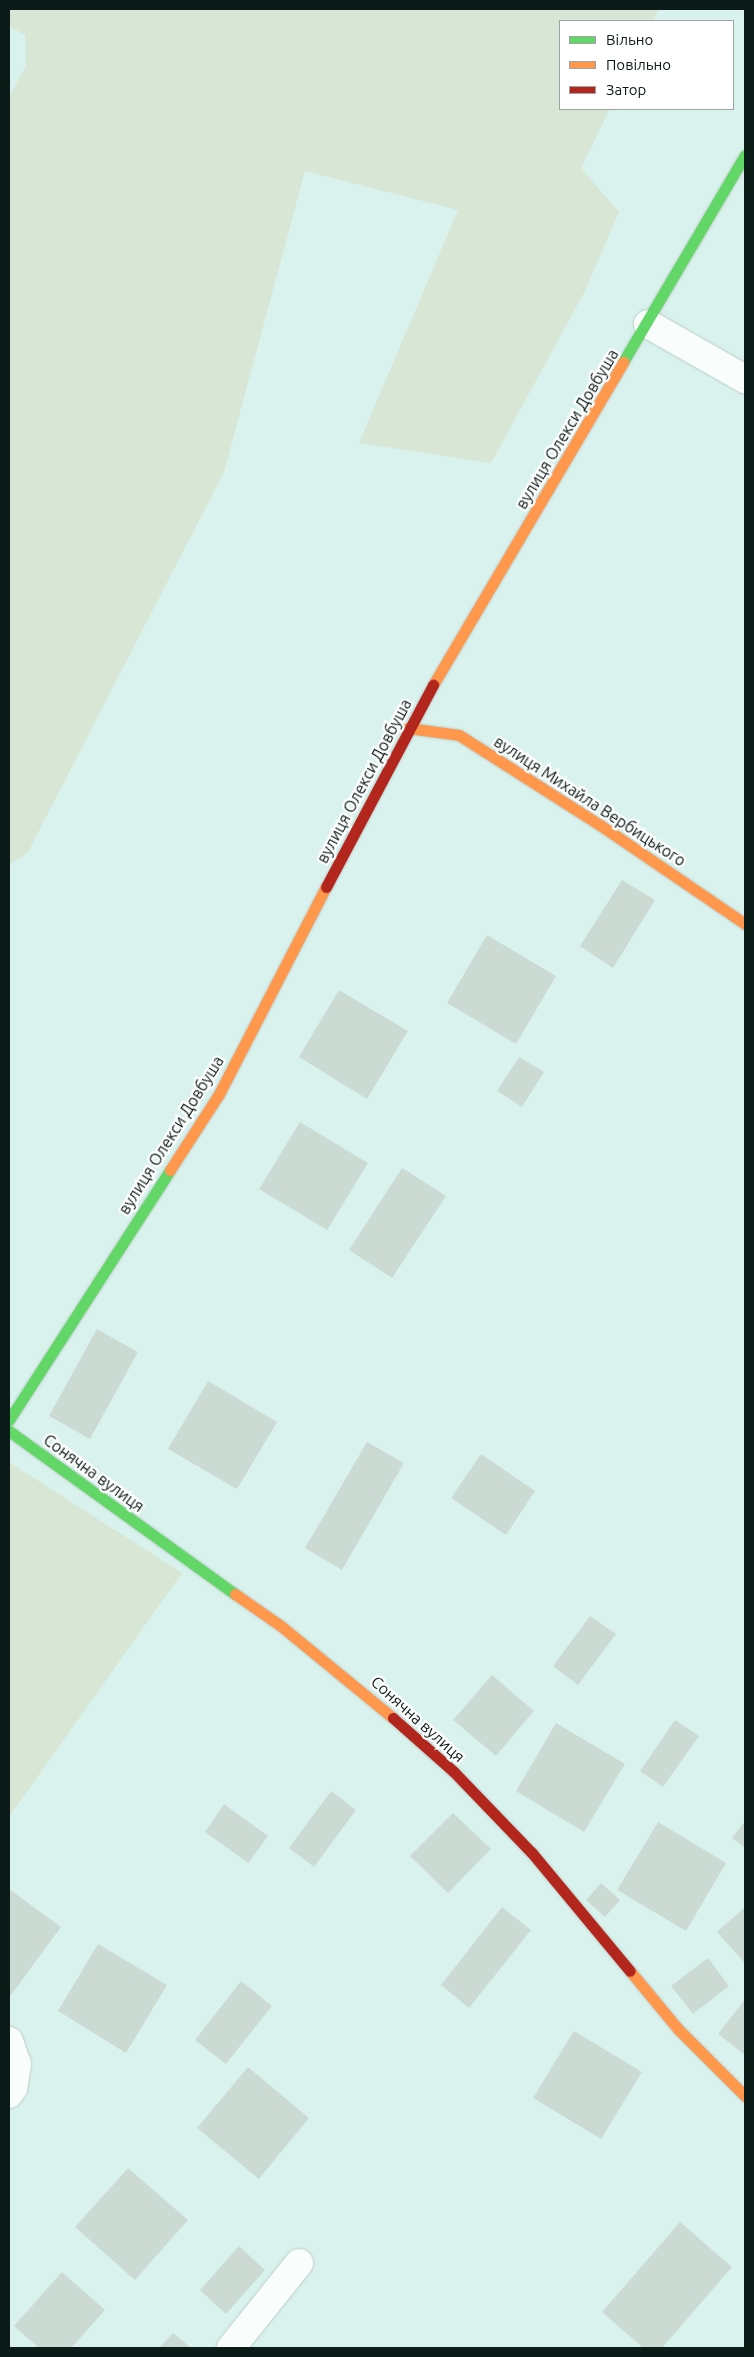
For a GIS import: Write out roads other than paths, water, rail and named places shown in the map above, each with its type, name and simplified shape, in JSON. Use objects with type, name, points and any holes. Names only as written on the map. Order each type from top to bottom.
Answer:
[{"type":"street","name":"вулиця Олекси Довбуша","points":[[9,1420],[219,1094],[408,728],[648,324],[745,154]]},
{"type":"street","points":[[648,324],[745,379]]},
{"type":"street","name":"вулиця Михайла Вербицького","points":[[408,728],[460,736],[600,825],[745,924]]},
{"type":"street","name":"Сонячна вулиця","points":[[9,1431],[106,1504],[281,1626],[369,1696],[454,1772],[532,1853],[678,2028],[745,2096]]},
{"type":"street","points":[[9,2041],[17,2064],[13,2088],[9,2094]]},
{"type":"street","points":[[231,2348],[299,2263]]}]
